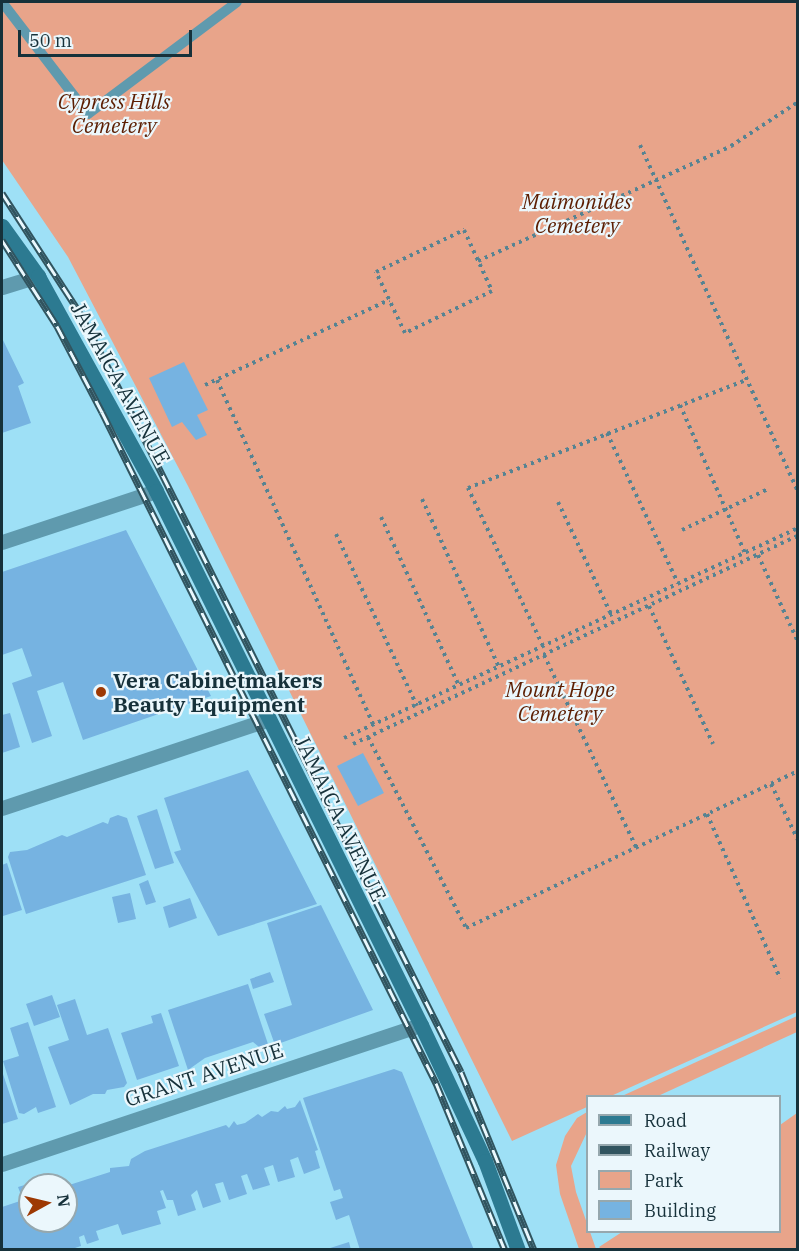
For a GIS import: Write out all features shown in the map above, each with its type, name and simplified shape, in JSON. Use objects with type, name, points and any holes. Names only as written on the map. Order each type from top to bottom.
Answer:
[{"type":"main road","name":"JAMAICA AVENUE","points":[[2,226],[38,276],[156,491],[421,1025],[485,1161],[518,1250]]},
{"type":"street","points":[[2,287],[38,276]]},
{"type":"street","points":[[2,542],[156,491]]},
{"type":"street","points":[[2,808],[269,719]]},
{"type":"street","name":"GRANT AVENUE","points":[[2,1164],[421,1025]]},
{"type":"lane","points":[[2,2],[88,114],[237,2]]},
{"type":"path","points":[[478,261],[731,146],[798,102]]},
{"type":"path","points":[[640,145],[798,492]]},
{"type":"path","points":[[464,230],[478,261],[492,291],[405,333],[376,272],[464,230]]},
{"type":"path","points":[[204,385],[389,300]]},
{"type":"path","points":[[217,380],[374,726]]},
{"type":"path","points":[[543,646],[468,488],[746,380]]},
{"type":"path","points":[[680,405],[745,553]]},
{"type":"path","points":[[607,433],[678,584]]},
{"type":"path","points":[[682,530],[768,489]]},
{"type":"path","points":[[422,498],[499,667]]},
{"type":"path","points":[[558,502],[610,614]]},
{"type":"path","points":[[381,517],[459,686]]},
{"type":"path","points":[[344,738],[798,528]]},
{"type":"path","points":[[336,534],[417,706]]},
{"type":"path","points":[[353,744],[798,536]]},
{"type":"path","points":[[758,555],[798,642]]},
{"type":"path","points":[[649,606],[713,744]]},
{"type":"path","points":[[544,655],[636,847]]},
{"type":"path","points":[[368,737],[465,928],[798,771]]},
{"type":"path","points":[[771,783],[798,840]]},
{"type":"path","points":[[706,814],[780,978]]},
{"type":"green space","points":[[2,2],[797,2],[797,1012],[613,1095],[586,1095],[586,1107],[512,1141],[188,486],[68,257],[2,160]]},
{"type":"green space","points":[[797,1016],[797,1032],[660,1095],[624,1095]]},
{"type":"green space","points":[[586,1113],[586,1134],[571,1166],[576,1192],[586,1220],[586,1233],[590,1233],[596,1249],[579,1249],[560,1194],[556,1165],[565,1136],[577,1118]]},
{"type":"green space","points":[[797,1113],[797,1249],[601,1249],[599,1247],[620,1233],[781,1233],[781,1124]]},
{"type":"building","points":[[2,338],[24,383],[18,386],[31,423],[2,433]]},
{"type":"building","points":[[184,362],[208,410],[197,415],[207,435],[196,440],[182,422],[172,427],[149,378]]},
{"type":"building","points":[[126,530],[211,696],[83,740],[63,682],[37,691],[52,736],[32,743],[12,683],[32,676],[22,648],[2,655],[2,572]]},
{"type":"building","points":[[10,713],[20,747],[2,753],[2,715]]},
{"type":"building","points":[[363,753],[384,793],[358,806],[337,766]]},
{"type":"building","points":[[248,770],[317,904],[218,936],[174,852],[181,850],[164,798]]},
{"type":"building","points":[[157,809],[174,863],[155,869],[137,816]]},
{"type":"building","points":[[118,815],[127,818],[146,875],[26,914],[8,857],[10,852],[27,850],[62,835],[67,837],[103,822],[108,824],[110,818]]},
{"type":"building","points":[[7,863],[22,910],[3,916],[2,865]]},
{"type":"building","points":[[148,880],[156,902],[146,905],[139,884]]},
{"type":"building","points":[[130,893],[136,919],[118,923],[112,897]]},
{"type":"building","points":[[190,898],[197,918],[169,928],[163,907]]},
{"type":"building","points":[[321,905],[373,1010],[275,1045],[264,1014],[292,1005],[267,923]]},
{"type":"building","points":[[270,972],[274,982],[253,989],[250,979]]},
{"type":"building","points":[[248,984],[268,1044],[259,1047],[253,1042],[205,1058],[188,1070],[168,1010]]},
{"type":"building","points":[[52,995],[60,1017],[34,1026],[26,1004]]},
{"type":"building","points":[[75,999],[87,1035],[108,1028],[127,1083],[124,1087],[107,1090],[105,1094],[93,1094],[70,1105],[48,1047],[69,1040],[57,1005]]},
{"type":"building","points":[[161,1013],[179,1066],[137,1080],[121,1033],[153,1023],[151,1016]]},
{"type":"building","points":[[28,1022],[56,1107],[38,1113],[36,1107],[24,1114],[19,1113],[3,1061],[19,1056],[10,1028]]},
{"type":"building","points":[[394,1069],[402,1072],[474,1250],[360,1250],[349,1215],[336,1220],[330,1202],[343,1198],[340,1189],[334,1191],[303,1098]]},
{"type":"building","points":[[2,1071],[18,1119],[2,1124]]},
{"type":"building","points":[[300,1100],[318,1150],[315,1151],[320,1168],[304,1174],[298,1157],[290,1160],[295,1177],[278,1182],[273,1165],[264,1168],[270,1185],[253,1190],[247,1174],[241,1176],[247,1194],[229,1200],[223,1182],[215,1184],[221,1202],[203,1208],[197,1190],[191,1195],[196,1210],[178,1216],[173,1200],[167,1200],[163,1190],[160,1191],[166,1208],[157,1211],[161,1224],[122,1235],[118,1224],[96,1231],[99,1240],[87,1244],[84,1235],[79,1237],[81,1246],[69,1250],[2,1250],[2,1207],[18,1202],[18,1233],[78,1233],[78,1182],[110,1172],[110,1168],[129,1166],[131,1159],[145,1151],[226,1125],[229,1128],[234,1121],[237,1125],[245,1123],[258,1114],[262,1117],[271,1111],[278,1112],[285,1106],[287,1109],[295,1107]]},
{"type":"building","points":[[349,1242],[351,1250],[327,1249]]},
{"type":"railway","points":[[2,193],[80,313],[125,400],[461,1072],[534,1250]]},
{"type":"railway","points":[[2,240],[57,326],[102,412],[436,1083],[505,1250]]},
{"type":"place","name":"Vera Cabinetmakers Beauty Equipment","points":[[101,692]]},
{"type":"park label","name":"Cypress Hills Cemetery","points":[[114,113]]},
{"type":"park label","name":"Maimonides Cemetery","points":[[577,213]]},
{"type":"park label","name":"Mount Hope Cemetery","points":[[560,701]]}]
